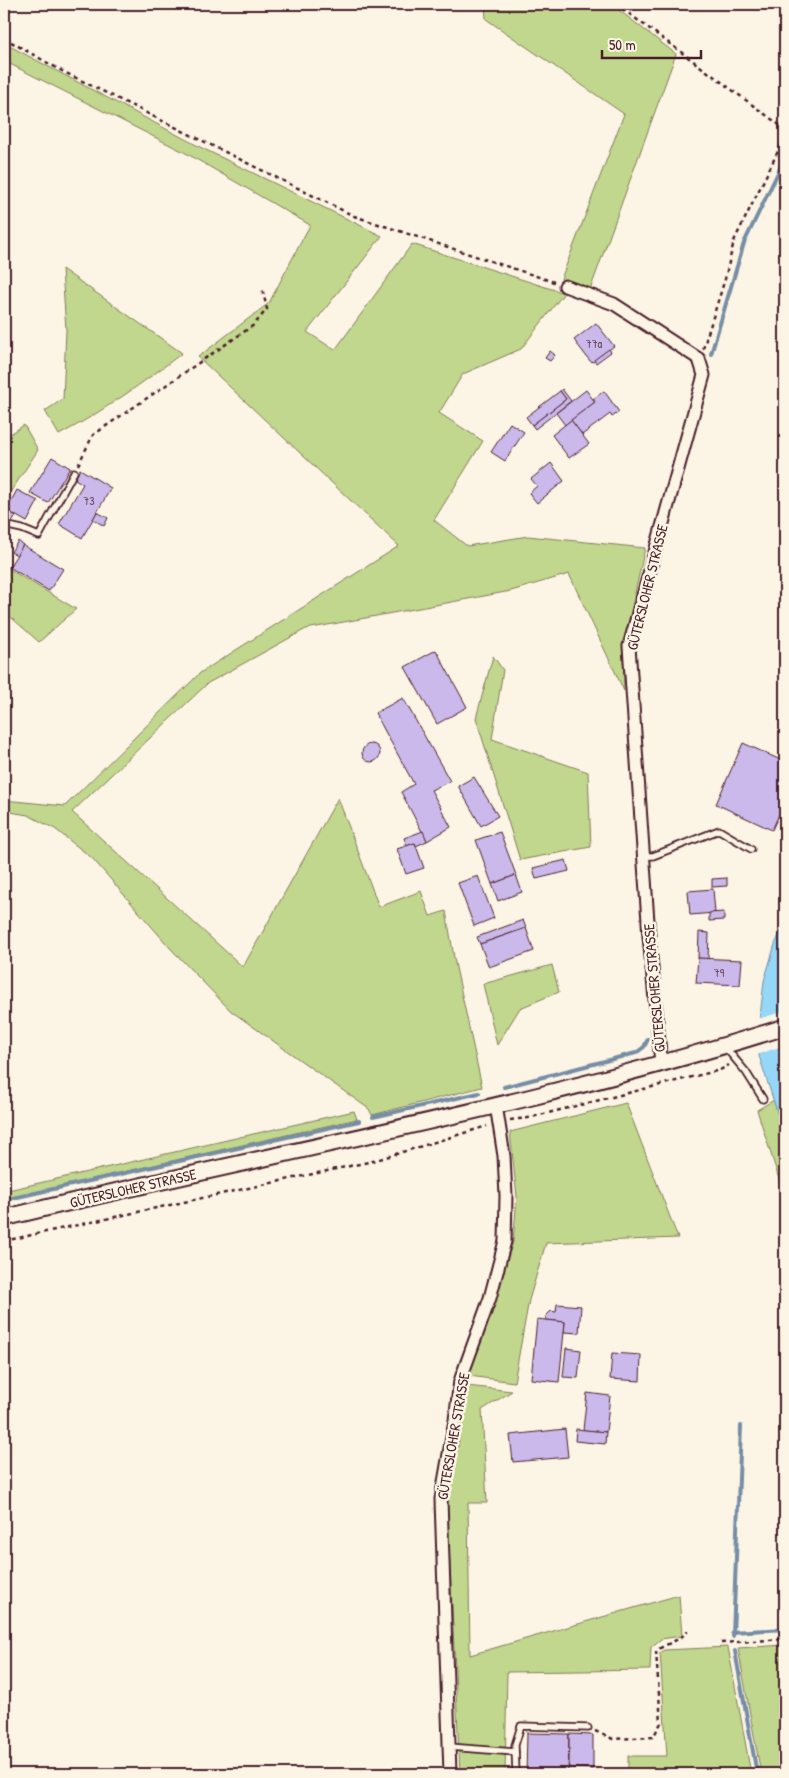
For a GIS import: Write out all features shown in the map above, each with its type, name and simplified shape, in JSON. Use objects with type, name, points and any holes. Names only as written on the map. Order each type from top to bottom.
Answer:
[{"type":"main road","name":"GÜTERSLOHER STRASSE","points":[[4,1218],[496,1106],[661,1063],[785,1027]]},
{"type":"street","points":[[565,286],[614,304],[699,359]]},
{"type":"street","name":"GÜTERSLOHER STRASSE","points":[[661,1063],[649,936],[629,646],[704,375],[699,359]]},
{"type":"street","name":"GÜTERSLOHER STRASSE","points":[[450,1774],[441,1499],[460,1381],[490,1298],[505,1241],[506,1196],[504,1156],[496,1106]]},
{"type":"lane","points":[[4,525],[22,529],[39,536],[74,472]]},
{"type":"lane","points":[[644,856],[653,856],[719,830],[751,850]]},
{"type":"lane","points":[[724,1045],[746,1072],[763,1099]]},
{"type":"lane","points":[[516,1774],[515,1745],[521,1726],[588,1728]]},
{"type":"lane","points":[[449,1747],[515,1752]]},
{"type":"path","points":[[616,4],[785,129]]},
{"type":"path","points":[[4,38],[62,71],[354,216],[565,286]]},
{"type":"path","points":[[699,359],[725,279],[734,241],[785,137]]},
{"type":"path","points":[[74,472],[93,435],[254,325],[267,309],[262,288]]},
{"type":"path","points":[[4,1241],[372,1161],[499,1123],[528,1118],[720,1070],[736,1060]]},
{"type":"path","points":[[588,1728],[613,1739],[653,1737],[660,1723],[656,1651],[681,1639],[688,1631]]},
{"type":"path","points":[[721,1643],[785,1640]]},
{"type":"green space","points":[[485,4],[611,4],[676,54],[590,290],[561,279],[624,114],[486,19]]},
{"type":"green space","points":[[4,43],[202,148],[382,236],[307,332],[335,350],[412,244],[564,293],[521,349],[463,374],[439,413],[483,441],[434,520],[467,546],[528,536],[645,548],[623,647],[624,691],[569,574],[511,591],[306,629],[208,683],[72,812],[243,967],[338,798],[379,907],[421,891],[430,916],[446,911],[455,963],[482,1087],[372,1115],[369,1109],[231,1011],[172,950],[92,858],[55,829],[28,815],[4,811],[4,800],[65,806],[200,673],[399,546],[198,357],[269,303],[310,225],[184,152],[4,61]]},
{"type":"green space","points":[[62,269],[182,353],[122,397],[59,435],[45,411],[63,399],[66,330]]},
{"type":"green space","points":[[24,425],[38,450],[4,502],[4,438]]},
{"type":"green space","points":[[4,566],[76,609],[39,642],[4,611]]},
{"type":"green space","points":[[493,656],[503,670],[492,739],[588,772],[591,847],[520,860],[476,718]]},
{"type":"green space","points":[[552,965],[559,992],[520,1008],[497,1045],[483,984]]},
{"type":"green space","points":[[774,1100],[785,1136],[785,1198],[757,1110]]},
{"type":"green space","points":[[626,1103],[678,1238],[546,1243],[529,1300],[514,1382],[469,1376],[513,1242],[517,1197],[510,1132]]},
{"type":"green space","points":[[354,1111],[357,1119],[4,1199],[4,1191]]},
{"type":"green space","points":[[467,1386],[512,1391],[482,1410],[487,1503],[468,1503],[470,1655],[679,1595],[682,1636],[661,1639],[651,1647],[650,1670],[507,1672],[505,1774],[460,1774],[447,1501]]},
{"type":"green space","points":[[785,1645],[785,1774],[761,1774],[738,1648]]},
{"type":"green space","points":[[728,1647],[751,1774],[628,1774],[628,1756],[667,1756],[660,1653],[664,1650]]},
{"type":"water","points":[[785,923],[783,1047],[785,1058],[785,1136],[759,1056],[760,1017],[764,981],[775,944]]},
{"type":"pier","points":[[785,1011],[785,1045],[756,1055],[758,1019]]},
{"type":"building","points":[[596,323],[614,346],[593,362],[590,361],[574,340]]},
{"type":"building","points":[[609,349],[611,352],[596,363],[594,360]]},
{"type":"building","points":[[550,351],[555,355],[550,361],[545,358]]},
{"type":"building","points":[[562,389],[571,401],[535,429],[532,425],[566,399],[560,391]]},
{"type":"building","points":[[586,390],[595,402],[565,425],[556,413]]},
{"type":"building","points":[[560,391],[566,399],[532,425],[526,417]]},
{"type":"building","points":[[604,391],[619,412],[612,417],[610,414],[582,435],[571,420],[595,402],[593,399]]},
{"type":"building","points":[[571,420],[589,444],[569,458],[552,435]]},
{"type":"building","points":[[510,423],[524,432],[505,461],[491,452]]},
{"type":"building","points":[[52,457],[70,468],[48,503],[30,493]]},
{"type":"building","points":[[551,463],[564,481],[537,503],[529,493],[537,486],[531,479]]},
{"type":"building","points":[[80,469],[111,488],[82,538],[59,524],[83,484],[75,479]]},
{"type":"building","points":[[17,490],[38,501],[27,522],[6,510]]},
{"type":"building","points":[[6,510],[16,516],[13,521],[4,516]]},
{"type":"building","points":[[97,512],[108,518],[104,526],[93,519]]},
{"type":"building","points":[[18,541],[23,545],[17,555],[11,552]]},
{"type":"building","points":[[23,545],[63,569],[49,591],[9,567]]},
{"type":"building","points":[[436,650],[467,707],[437,724],[405,667]]},
{"type":"building","points":[[403,698],[450,781],[431,790],[451,827],[427,841],[401,792],[414,784],[375,713]]},
{"type":"building","points":[[743,743],[785,762],[785,801],[772,830],[716,804]]},
{"type":"building","points":[[367,744],[375,744],[380,749],[378,760],[367,762],[362,757],[362,749]]},
{"type":"building","points":[[474,777],[498,816],[481,826],[458,786]]},
{"type":"building","points":[[423,831],[427,841],[416,846],[415,843],[407,846],[404,838]]},
{"type":"building","points":[[500,832],[516,875],[492,884],[476,840]]},
{"type":"building","points":[[415,843],[424,868],[406,874],[397,849]]},
{"type":"building","points":[[566,860],[569,871],[536,879],[533,868]]},
{"type":"building","points":[[516,875],[522,892],[498,901],[492,884]]},
{"type":"building","points":[[478,876],[494,918],[474,926],[458,883]]},
{"type":"building","points":[[727,878],[727,886],[712,887],[712,879]]},
{"type":"building","points":[[713,889],[715,913],[690,915],[688,891]]},
{"type":"building","points":[[724,912],[724,920],[709,921],[709,913]]},
{"type":"building","points":[[523,920],[526,928],[480,944],[477,937]]},
{"type":"building","points":[[526,928],[534,951],[489,967],[480,944]]},
{"type":"building","points":[[699,932],[709,933],[708,959],[698,958]]},
{"type":"building","points":[[698,958],[742,960],[740,985],[696,983]]},
{"type":"building","points":[[557,1304],[581,1306],[579,1333],[564,1332],[565,1322],[546,1320],[546,1316],[551,1311],[556,1312]]},
{"type":"building","points":[[537,1319],[565,1322],[559,1382],[531,1379]]},
{"type":"building","points":[[566,1348],[581,1350],[578,1378],[563,1377]]},
{"type":"building","points":[[612,1353],[641,1355],[640,1381],[610,1379]]},
{"type":"building","points":[[587,1393],[610,1396],[606,1432],[583,1430]]},
{"type":"building","points":[[565,1429],[568,1457],[513,1462],[510,1435]]},
{"type":"building","points":[[576,1429],[606,1432],[605,1444],[575,1441]]},
{"type":"building","points":[[527,1733],[569,1734],[568,1774],[526,1774]]},
{"type":"building","points":[[569,1734],[593,1735],[593,1769],[569,1768]]},
{"type":"waterway","points":[[711,354],[744,243],[785,158]]},
{"type":"waterway","points":[[504,1087],[636,1053],[644,1047],[648,1039]]},
{"type":"waterway","points":[[373,1117],[479,1093]]},
{"type":"waterway","points":[[4,1200],[359,1121]]},
{"type":"waterway","points":[[733,1636],[741,1426]]},
{"type":"waterway","points":[[732,1632],[785,1629]]},
{"type":"waterway","points":[[735,1651],[757,1774]]}]
